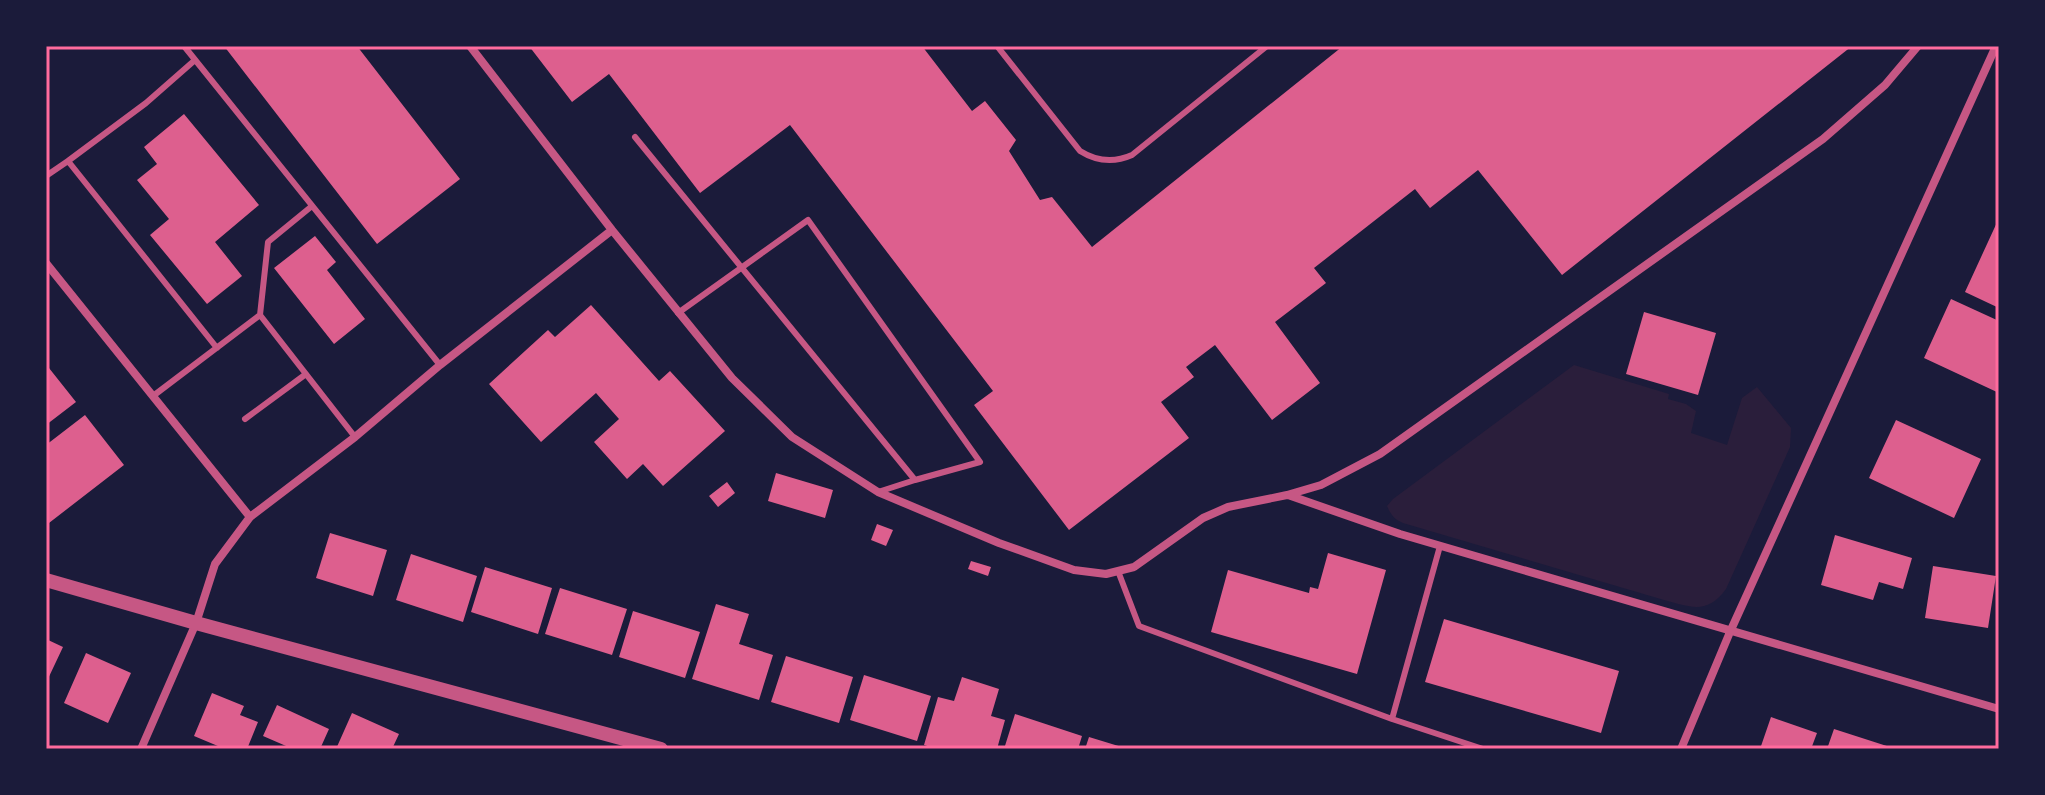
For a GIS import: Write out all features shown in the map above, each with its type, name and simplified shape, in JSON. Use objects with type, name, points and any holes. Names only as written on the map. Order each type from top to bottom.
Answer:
[{"type":"street","points":[[470,46],[678,313],[732,378],[792,437],[878,492],[999,543],[1074,570],[1106,574],[1134,567],[1203,518],[1228,507],[1321,485],[1380,454],[1823,139],[1885,85],[1918,46]]},
{"type":"street","points":[[1681,749],[1730,632],[1996,46]]},
{"type":"street","points":[[141,749],[196,623],[215,564],[250,517],[355,437],[440,365],[612,230]]},
{"type":"street","points":[[46,263],[250,517]]},
{"type":"street","points":[[1287,495],[1440,546],[1999,709]]},
{"type":"street","points":[[46,580],[661,749]]},
{"type":"lane","points":[[184,46],[440,365]]},
{"type":"lane","points":[[997,46],[1080,151],[1090,157],[1120,161],[1132,155],[1267,46]]},
{"type":"lane","points":[[46,176],[146,103],[195,60]]},
{"type":"lane","points":[[635,137],[915,480]]},
{"type":"lane","points":[[68,161],[217,348]]},
{"type":"lane","points":[[312,206],[268,242],[260,315],[355,437]]},
{"type":"lane","points":[[678,313],[808,220],[980,462],[878,492]]},
{"type":"lane","points":[[153,396],[260,315]]},
{"type":"lane","points":[[245,419],[306,374]]},
{"type":"lane","points":[[1392,719],[1440,546]]},
{"type":"lane","points":[[1118,571],[1139,626],[1483,749]]},
{"type":"shaded area","points":[[1574,365],[1669,394],[1668,399],[1686,404],[1696,411],[1691,433],[1727,445],[1742,398],[1757,387],[1791,428],[1790,447],[1726,589],[1712,603],[1698,607],[1664,600],[1403,523],[1390,512],[1387,506],[1393,499]]},
{"type":"building","points":[[224,46],[357,46],[460,179],[377,244]]},
{"type":"building","points":[[529,46],[922,46],[972,111],[985,101],[1016,140],[1009,151],[1040,200],[1052,197],[1092,247],[1343,46],[1852,46],[1562,275],[1478,170],[1430,208],[1415,189],[1314,268],[1326,283],[1275,322],[1320,383],[1272,420],[1215,345],[1186,367],[1194,377],[1161,402],[1189,438],[1069,530],[974,405],[993,391],[790,125],[700,193],[609,74],[572,102]]},
{"type":"building","points":[[184,114],[259,205],[215,242],[242,276],[207,304],[150,235],[169,219],[137,180],[157,164],[144,147]]},
{"type":"building","points":[[1999,218],[1999,308],[1965,292]]},
{"type":"building","points":[[315,236],[336,262],[327,270],[365,319],[334,344],[274,268]]},
{"type":"building","points":[[1951,299],[1999,321],[1999,393],[1924,358]]},
{"type":"building","points":[[591,305],[659,381],[670,371],[725,431],[663,486],[643,464],[627,479],[594,442],[619,419],[596,393],[541,442],[489,384],[548,330],[555,337]]},
{"type":"building","points":[[1644,312],[1716,333],[1698,395],[1626,374]]},
{"type":"building","points":[[49,368],[76,402],[46,425],[46,370]]},
{"type":"building","points":[[85,415],[124,465],[49,523],[46,519],[46,445]]},
{"type":"building","points":[[1896,420],[1981,459],[1954,518],[1869,478]]},
{"type":"building","points":[[776,473],[833,490],[825,518],[768,501]]},
{"type":"building","points":[[727,482],[735,493],[718,507],[709,496]]},
{"type":"building","points":[[877,524],[893,530],[886,546],[871,540]]},
{"type":"building","points":[[330,533],[387,550],[373,596],[316,578]]},
{"type":"building","points":[[1835,535],[1912,558],[1903,589],[1879,582],[1873,600],[1821,585]]},
{"type":"building","points":[[1328,553],[1386,570],[1357,674],[1211,632],[1228,570],[1309,593],[1310,587],[1318,589]]},
{"type":"building","points":[[411,554],[477,576],[463,622],[396,600]]},
{"type":"building","points":[[971,561],[991,567],[988,576],[968,569]]},
{"type":"building","points":[[1933,566],[1996,576],[1988,628],[1925,618]]},
{"type":"building","points":[[485,567],[552,588],[538,634],[471,612]]},
{"type":"building","points":[[560,588],[627,609],[612,655],[545,634]]},
{"type":"building","points":[[716,604],[749,614],[739,644],[773,655],[759,700],[692,679]]},
{"type":"building","points":[[633,611],[700,632],[685,678],[619,657]]},
{"type":"building","points":[[1444,619],[1619,671],[1601,733],[1425,682]]},
{"type":"building","points":[[46,639],[63,647],[46,683]]},
{"type":"building","points":[[86,653],[131,673],[108,723],[64,703]]},
{"type":"building","points":[[786,656],[853,677],[839,723],[771,702]]},
{"type":"building","points":[[864,675],[931,696],[917,741],[850,720]]},
{"type":"building","points":[[962,677],[999,689],[991,716],[1005,720],[997,749],[937,749],[924,745],[938,697],[954,701]]},
{"type":"building","points":[[212,693],[244,706],[240,715],[258,722],[247,749],[225,749],[194,736]]},
{"type":"building","points":[[277,705],[329,729],[320,749],[293,749],[263,736]]},
{"type":"building","points":[[352,713],[399,734],[392,749],[336,749]]},
{"type":"building","points":[[1015,714],[1082,736],[1078,749],[1004,749]]},
{"type":"building","points":[[1771,717],[1817,733],[1811,749],[1760,749]]},
{"type":"building","points":[[1834,729],[1893,748],[1893,749],[1827,749]]},
{"type":"building","points":[[1089,737],[1125,748],[1125,749],[1085,749]]}]
